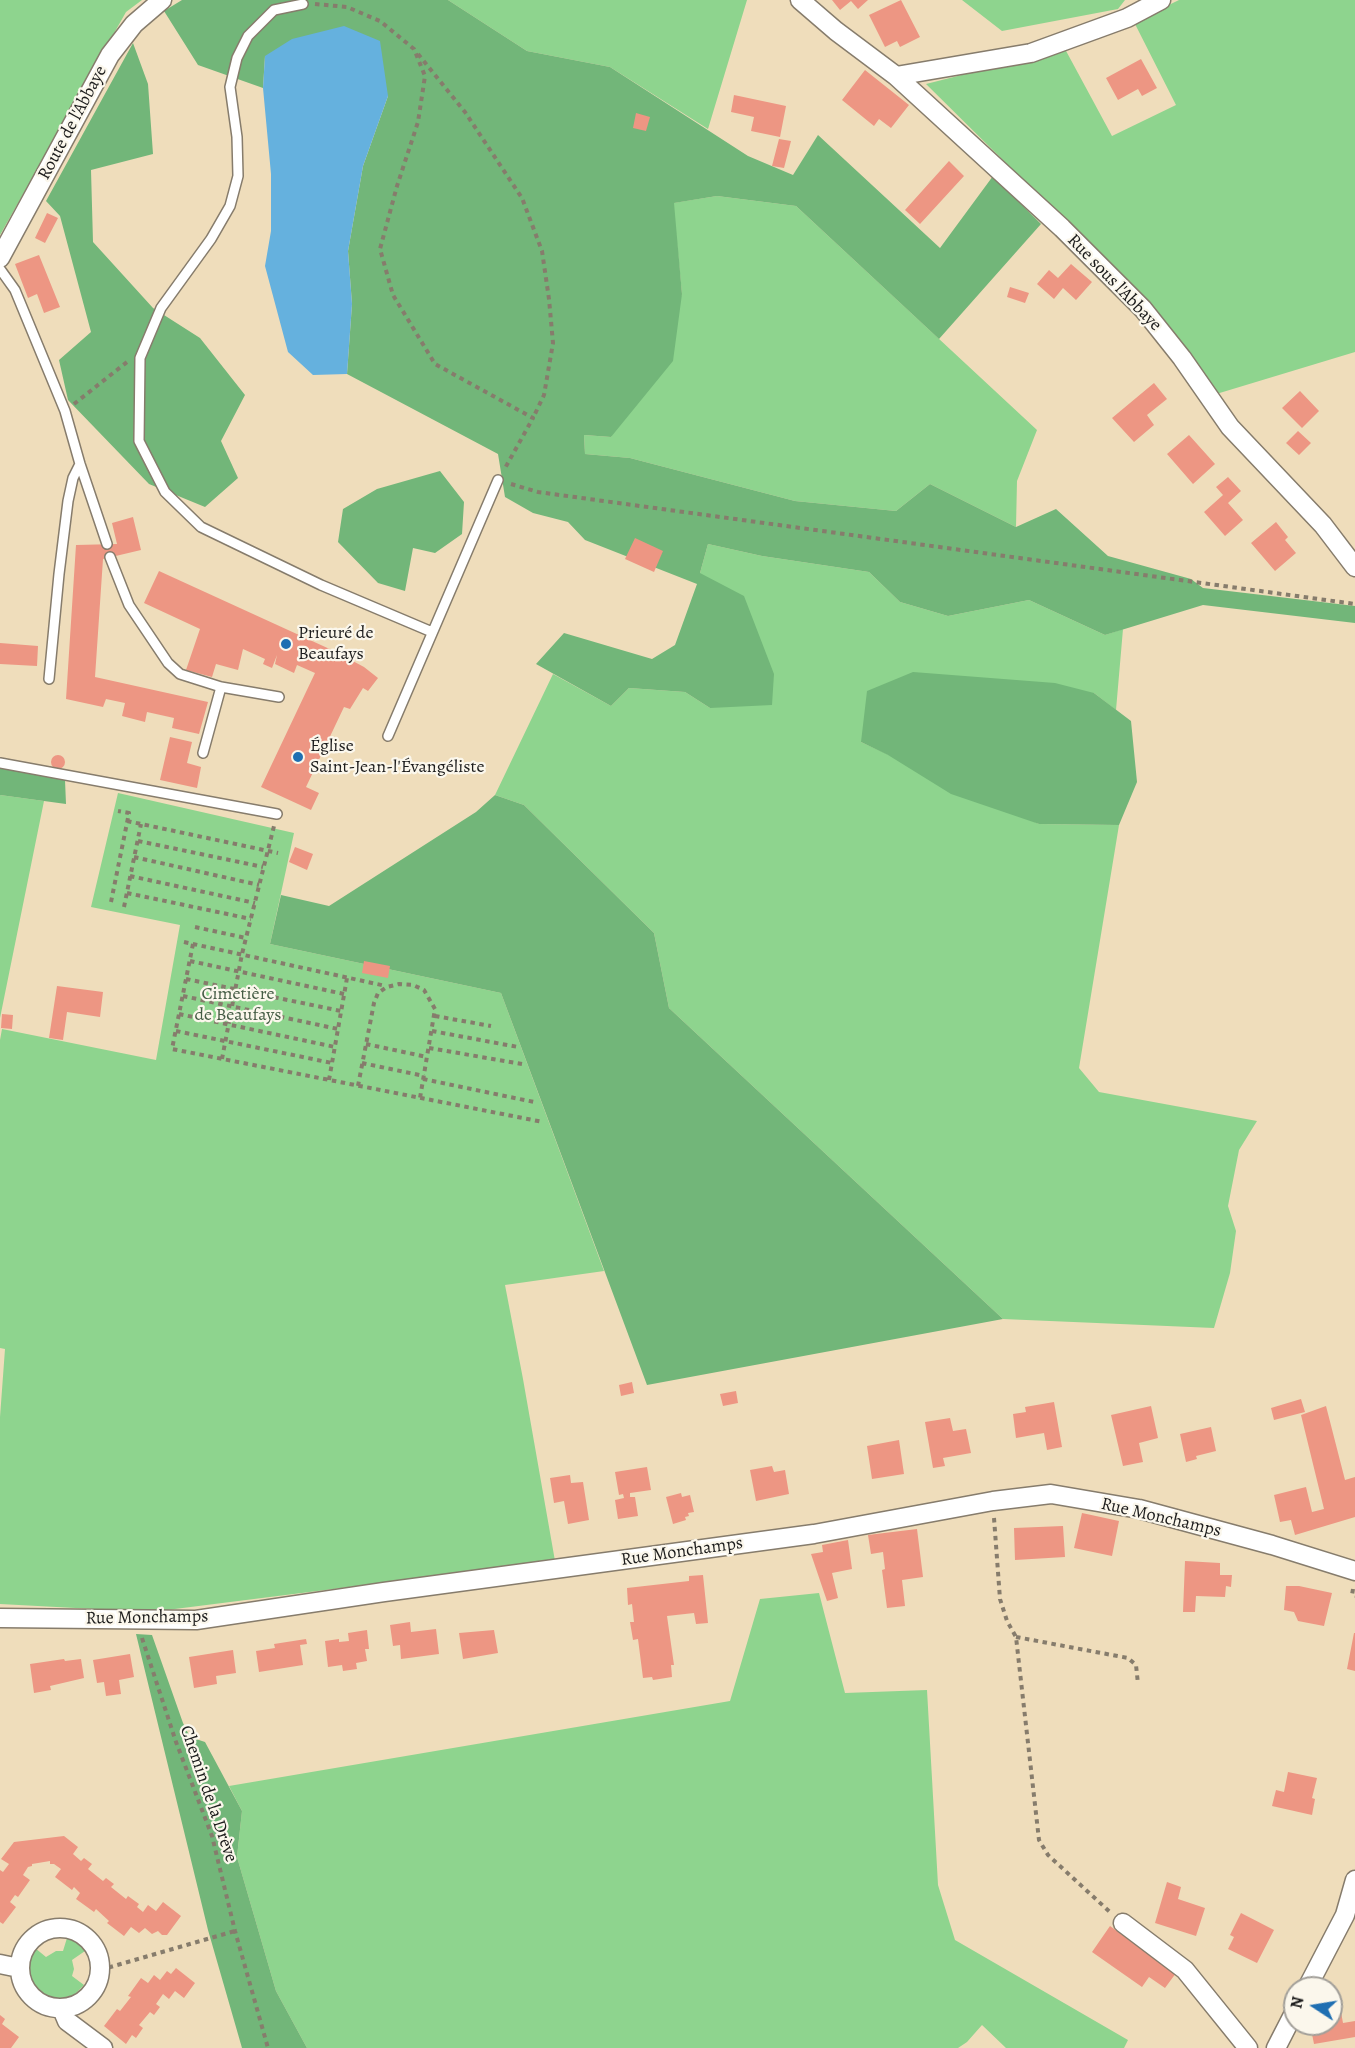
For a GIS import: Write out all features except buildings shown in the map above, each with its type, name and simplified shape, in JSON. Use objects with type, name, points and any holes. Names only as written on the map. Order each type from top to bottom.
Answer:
[{"type":"street","name":"Route de l'Abbaye","points":[[0,258],[110,55],[134,24],[162,0]]},
{"type":"street","name":"Rue sous l'Abbaye","points":[[800,0],[836,31],[896,75],[1062,228],[1143,309],[1182,358],[1230,427],[1323,525],[1355,567]]},
{"type":"street","points":[[896,75],[1031,53],[1127,18],[1161,0]]},
{"type":"street","name":"Rue Monchamps","points":[[0,1618],[195,1620],[814,1534],[993,1501],[1051,1494],[1139,1509],[1272,1545],[1355,1571]]},
{"type":"street","points":[[1313,1976],[1345,1915],[1355,1880]]},
{"type":"street","points":[[1123,1923],[1185,1970],[1248,2048]]},
{"type":"street","points":[[53,1928],[72,1929],[88,1939],[98,1954],[100,1970],[94,1991],[80,2004],[62,2009],[46,2006],[32,1997],[22,1984],[20,1968],[24,1949],[36,1935],[53,1928]]},
{"type":"street","points":[[0,1964],[20,1968]]},
{"type":"street","points":[[62,2009],[67,2021],[103,2048]]},
{"type":"street","points":[[1276,2048],[1283,2034]]},
{"type":"lane","points":[[303,4],[274,10],[248,36],[237,58],[230,87],[237,137],[238,176],[230,206],[211,239],[160,308],[140,358],[139,441],[165,492],[201,527],[321,585],[432,632]]},
{"type":"lane","points":[[0,269],[15,290],[65,411],[106,544]]},
{"type":"lane","points":[[49,679],[68,501],[73,478],[80,465]]},
{"type":"lane","points":[[388,736],[498,480]]},
{"type":"lane","points":[[110,556],[129,605],[168,663],[180,674],[221,687],[279,697]]},
{"type":"lane","points":[[203,753],[221,687]]},
{"type":"lane","points":[[0,763],[277,814]]},
{"type":"path","points":[[303,4],[347,7],[380,21],[414,49],[465,112],[522,198],[542,251],[553,343],[544,395],[498,480],[538,492],[1355,604]]},
{"type":"path","points":[[414,49],[425,76],[418,122],[380,249],[393,295],[435,364],[533,418]]},
{"type":"path","points":[[65,411],[126,362],[140,358]]},
{"type":"path","points":[[111,902],[129,813],[118,811]]},
{"type":"path","points":[[222,1059],[242,954],[277,814]]},
{"type":"path","points":[[127,821],[278,853]]},
{"type":"path","points":[[124,907],[141,824]]},
{"type":"path","points":[[138,841],[263,867]]},
{"type":"path","points":[[134,857],[259,885]]},
{"type":"path","points":[[130,876],[255,903]]},
{"type":"path","points":[[127,893],[251,919]]},
{"type":"path","points":[[195,927],[246,938]]},
{"type":"path","points":[[184,942],[387,987]]},
{"type":"path","points":[[193,944],[172,1049],[543,1122]]},
{"type":"path","points":[[190,961],[344,994]]},
{"type":"path","points":[[329,1080],[346,978]]},
{"type":"path","points":[[186,979],[341,1011]]},
{"type":"path","points":[[358,1086],[374,1003],[378,993],[387,987],[399,984],[413,985],[424,990],[435,1009],[420,1098]]},
{"type":"path","points":[[183,996],[338,1029]]},
{"type":"path","points":[[179,1014],[334,1047]]},
{"type":"path","points":[[435,1016],[491,1026]]},
{"type":"path","points":[[176,1031],[332,1063]]},
{"type":"path","points":[[432,1031],[518,1047]]},
{"type":"path","points":[[366,1044],[427,1057]]},
{"type":"path","points":[[429,1048],[522,1064]]},
{"type":"path","points":[[362,1063],[534,1102]]},
{"type":"path","points":[[993,1501],[1000,1599],[1007,1621],[1016,1637],[1040,1840],[1048,1855],[1123,1923]]},
{"type":"path","name":"Chemin de la Drève","points":[[136,1620],[176,1742],[212,1836],[235,1931],[268,2048]]},
{"type":"path","points":[[1016,1637],[1128,1658],[1136,1665],[1138,1684]]},
{"type":"path","points":[[100,1970],[235,1931]]},
{"type":"green space","points":[[0,0],[142,0],[126,12],[0,235]]},
{"type":"green space","points":[[182,0],[448,0],[527,51],[610,67],[748,156],[793,175],[818,135],[940,248],[993,176],[1041,224],[939,339],[796,206],[717,196],[674,203],[682,294],[673,361],[611,437],[584,435],[585,454],[630,458],[795,501],[896,511],[930,484],[1016,527],[1056,509],[1108,556],[1191,579],[1203,588],[1355,606],[1355,623],[1203,605],[1105,635],[1029,600],[948,616],[900,602],[869,572],[762,556],[708,544],[700,573],[744,596],[774,674],[772,705],[710,708],[685,692],[629,688],[611,706],[536,664],[564,633],[652,659],[675,645],[697,584],[585,540],[568,522],[533,513],[505,497],[498,454],[347,374],[352,304],[348,251],[363,166],[388,96],[265,56],[263,88],[198,65],[164,11]]},
{"type":"green space","points":[[448,0],[747,0],[708,129],[610,67],[527,51]]},
{"type":"green space","points":[[962,0],[1125,0],[1118,9],[1002,31]]},
{"type":"green space","points":[[1179,0],[1355,0],[1355,352],[1213,395],[1107,263],[926,84],[1065,49],[1112,136],[1176,105],[1134,22]]},
{"type":"green space","points":[[133,43],[148,84],[153,154],[91,170],[93,242],[153,308],[200,338],[245,395],[221,441],[238,478],[205,507],[149,484],[68,400],[59,360],[91,332],[60,216],[46,201]]},
{"type":"green space","points":[[717,196],[796,206],[1037,430],[1017,481],[1016,527],[930,484],[896,511],[795,501],[630,458],[585,454],[584,435],[611,437],[682,294],[673,203]]},
{"type":"green space","points":[[440,471],[464,502],[462,534],[435,553],[413,548],[405,591],[378,583],[338,542],[343,509],[377,489]]},
{"type":"green space","points":[[708,544],[762,556],[869,572],[900,602],[948,616],[1029,600],[1105,635],[1123,629],[1116,710],[1094,693],[861,742],[1039,824],[1119,825],[1079,1068],[1099,1092],[1257,1121],[1239,1150],[1228,1206],[1236,1231],[1230,1273],[1214,1328],[1003,1319],[669,1008],[654,933],[524,805],[495,795],[553,674],[611,706],[629,688],[685,692],[710,708],[700,573]]},
{"type":"green space","points":[[913,672],[1055,683],[1094,693],[1131,721],[1137,782],[1119,825],[1039,824],[951,794],[888,755],[861,742],[867,691]]},
{"type":"green space","points":[[0,767],[65,780],[66,804],[0,795]]},
{"type":"green space","name":"Cimetière de Beaufays","points":[[118,793],[294,833],[270,944],[501,993],[604,1271],[505,1285],[555,1561],[151,1612],[0,1604],[0,1417],[5,1349],[0,1348],[0,1040],[2,1029],[156,1060],[180,925],[91,907]]},
{"type":"green space","points":[[0,795],[44,801],[0,1018]]},
{"type":"green space","points":[[495,795],[524,805],[654,933],[669,1008],[1003,1319],[647,1385],[501,993],[270,944],[281,895],[329,906],[476,812]]},
{"type":"green space","points":[[819,1593],[845,1693],[927,1690],[938,1885],[955,1940],[1128,2040],[1124,2048],[1006,2048],[982,2025],[967,2042],[958,2048],[307,2048],[276,1991],[237,1857],[242,1811],[229,1786],[730,1701],[760,1599]]},
{"type":"green space","points":[[136,1634],[152,1635],[190,1737],[205,1742],[242,1811],[237,1857],[276,1991],[307,2048],[242,2048],[208,1930]]},
{"type":"green space","points":[[67,1938],[78,1943],[85,1951],[72,1960],[74,1969],[72,1976],[84,1985],[74,1995],[52,1998],[33,1984],[28,1969],[29,1959],[35,1948],[46,1957],[56,1951],[63,1951]]},
{"type":"water","points":[[344,26],[380,41],[388,96],[363,166],[348,251],[352,304],[347,374],[313,375],[288,352],[265,266],[271,231],[271,174],[263,88],[265,56],[292,39]]},
{"type":"place","name":"Prieuré de Beaufays","points":[[286,644]]},
{"type":"place","name":"Église Saint-Jean-l'Évangéliste","points":[[298,757]]}]
